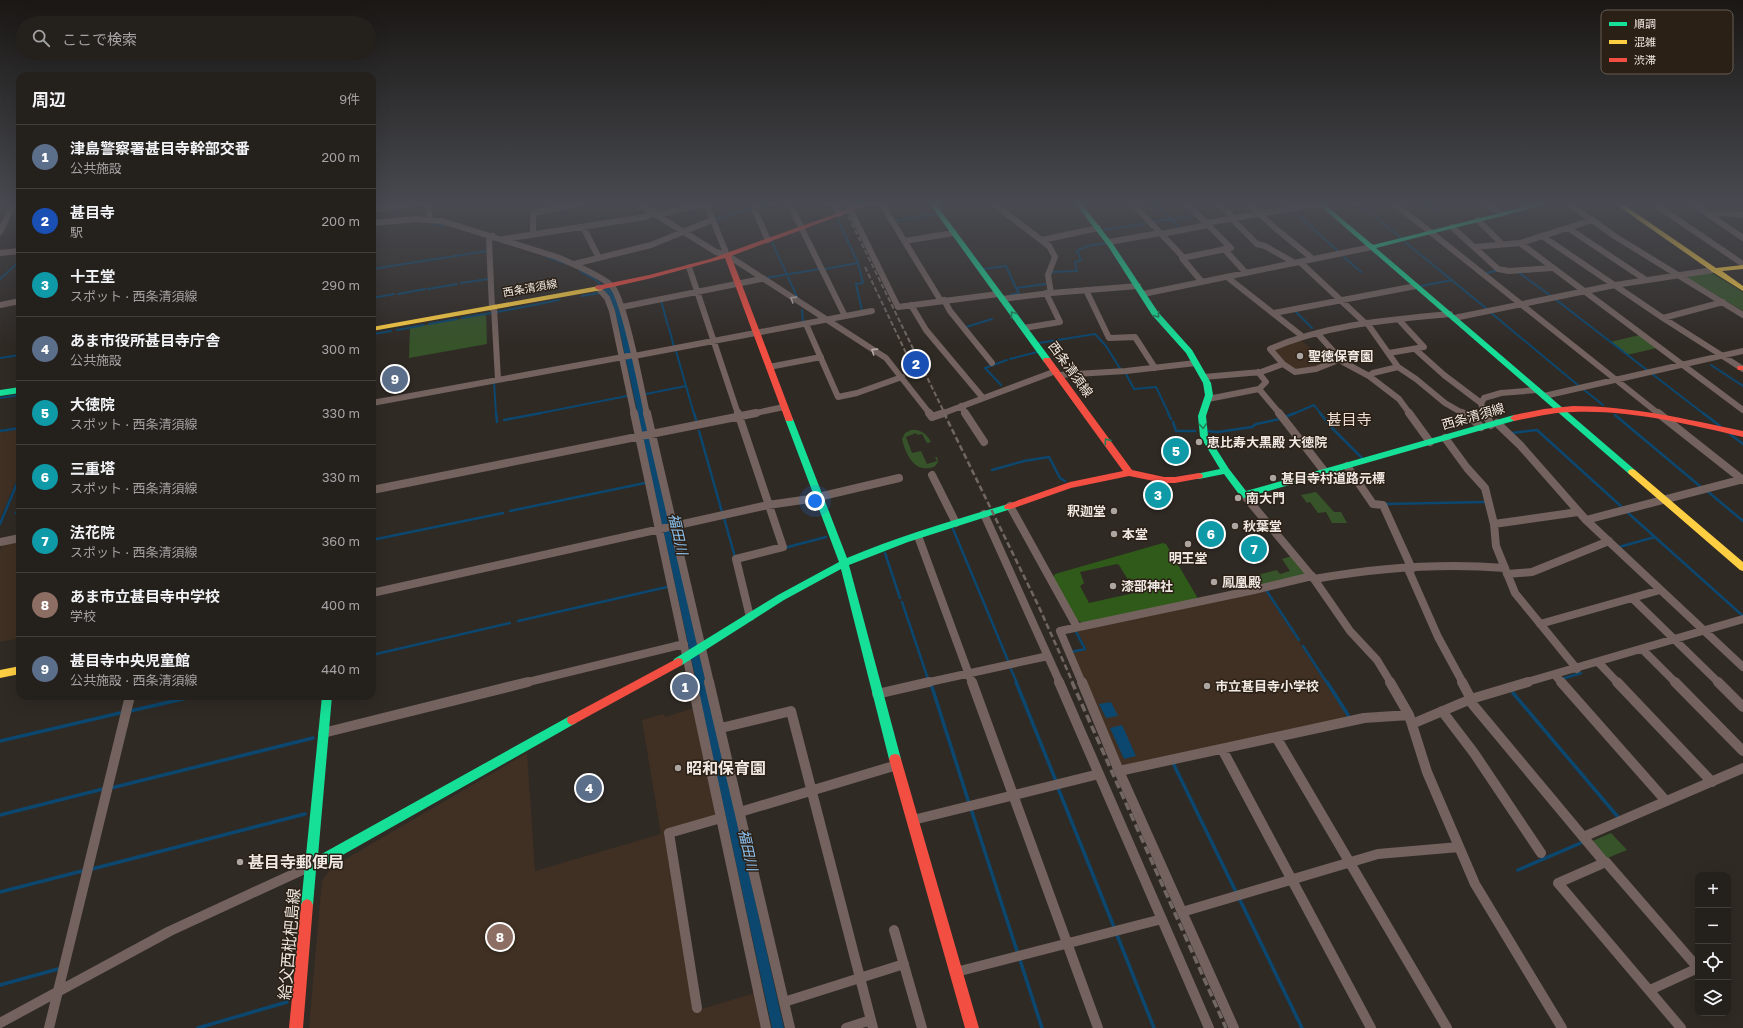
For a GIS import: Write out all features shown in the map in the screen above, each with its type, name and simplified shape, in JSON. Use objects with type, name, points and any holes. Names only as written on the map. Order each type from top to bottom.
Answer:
[{"type":"street","points":[[0,253],[16,251]]},
{"type":"street","points":[[491,251],[493,307],[498,380]]},
{"type":"street","points":[[536,251],[574,264],[605,287],[622,307],[790,1028]]},
{"type":"street","points":[[595,251],[599,258]]},
{"type":"street","points":[[574,264],[627,251]]},
{"type":"street","points":[[714,251],[726,255],[761,279],[886,358],[932,417],[1058,373],[1155,368],[1196,363]]},
{"type":"street","points":[[726,251],[726,255],[844,563],[877,694],[972,1028]]},
{"type":"street","name":"西条清須線","points":[[376,328],[605,287],[689,267],[737,251]]},
{"type":"street","points":[[813,251],[845,316]]},
{"type":"street","points":[[871,251],[898,307],[1000,296],[1086,290],[1140,290],[1202,282],[1352,251]]},
{"type":"street","points":[[910,251],[950,311],[992,363]]},
{"type":"street","name":"西条清須線","points":[[967,251],[1058,373],[1129,473]]},
{"type":"street","points":[[1024,328],[1060,322],[1049,293],[1048,277],[1051,263],[1055,257],[1052,251]]},
{"type":"street","points":[[1115,251],[1155,313],[1189,352],[1204,377],[1208,386],[1208,399],[1202,416],[1204,436],[1226,471],[1244,495],[1313,577],[1350,631],[1377,660],[1409,715],[1427,772],[1475,884],[1562,1028]]},
{"type":"street","points":[[1177,251],[1202,282]]},
{"type":"street","points":[[1183,257],[1214,251]]},
{"type":"street","points":[[1226,251],[1246,273]]},
{"type":"street","points":[[1276,251],[1298,262],[1366,323],[1389,353],[1388,356],[1398,367],[1445,403],[1471,418],[1481,427]]},
{"type":"street","points":[[1304,251],[1313,259]]},
{"type":"street","points":[[1376,251],[1743,567]]},
{"type":"street","points":[[1455,251],[1742,479]]},
{"type":"street","points":[[1478,251],[1498,269],[1509,271],[1552,268]]},
{"type":"street","points":[[1530,251],[1583,292],[1743,410]]},
{"type":"street","points":[[1564,251],[1614,286],[1742,368]]},
{"type":"street","points":[[1602,251],[1646,280]]},
{"type":"street","points":[[1640,251],[1743,315]]},
{"type":"street","points":[[1686,251],[1743,289]]},
{"type":"street","points":[[1723,251],[1743,265]]},
{"type":"street","points":[[1340,359],[1316,369],[1295,372],[1283,364],[1270,349],[1287,340],[1317,332],[1366,323],[1452,316],[1679,274],[1743,265]]},
{"type":"street","points":[[689,267],[783,546],[736,559],[750,617]]},
{"type":"street","points":[[1226,277],[1302,336]]},
{"type":"street","points":[[622,307],[761,279]]},
{"type":"street","points":[[1274,313],[1416,286]]},
{"type":"street","points":[[605,287],[623,357],[684,644],[688,656],[766,1028]]},
{"type":"street","points":[[1086,290],[1109,338],[1135,337],[1155,368]]},
{"type":"street","points":[[0,305],[16,302]]},
{"type":"street","points":[[1663,318],[1723,302]]},
{"type":"street","points":[[911,305],[926,330],[983,398]]},
{"type":"street","points":[[376,402],[872,311]]},
{"type":"street","points":[[1389,353],[1424,347],[1400,320]]},
{"type":"street","points":[[806,324],[838,397],[902,377]]},
{"type":"street","points":[[1317,332],[1340,359],[1369,376],[1399,399],[1430,442]]},
{"type":"street","points":[[1415,348],[1444,375],[1481,403],[1485,415],[1520,445],[1578,512],[1743,667]]},
{"type":"street","points":[[1544,396],[1743,351]]},
{"type":"street","points":[[769,367],[821,357]]},
{"type":"street","points":[[1204,377],[1258,372],[1283,364]]},
{"type":"street","points":[[1369,376],[1373,373],[1398,367]]},
{"type":"street","points":[[1208,399],[1259,390],[1266,382],[1258,372]]},
{"type":"street","points":[[1259,390],[1284,418],[1325,472]]},
{"type":"street","points":[[1481,403],[1484,398],[1494,394],[1537,390]]},
{"type":"street","points":[[0,393],[16,391]]},
{"type":"street","points":[[961,406],[984,442]]},
{"type":"street","points":[[376,489],[784,407]]},
{"type":"street","name":"西条清須線","points":[[1244,495],[1481,427],[1531,414],[1560,409],[1608,409],[1664,418],[1743,434]]},
{"type":"street","points":[[1471,418],[1485,415]]},
{"type":"street","points":[[1445,438],[1467,468],[1485,488],[1494,524],[1496,546],[1515,593],[1577,669]]},
{"type":"street","points":[[1347,466],[1373,504],[1382,506],[1408,558],[1410,569],[1438,637],[1470,699],[1605,863],[1606,862],[1695,965]]},
{"type":"street","points":[[0,1023],[170,931],[311,866],[688,656],[783,596],[844,563],[881,548],[1070,485],[1129,473],[1164,480],[1175,480],[1226,471]]},
{"type":"street","points":[[932,475],[956,523]]},
{"type":"street","points":[[376,592],[768,505],[819,497],[899,478]]},
{"type":"street","points":[[1586,520],[1742,479]]},
{"type":"street","points":[[1010,506],[1077,627]]},
{"type":"street","points":[[1494,524],[1578,512]]},
{"type":"street","points":[[984,514],[1048,656],[1209,1028]]},
{"type":"street","points":[[918,536],[1098,1028]]},
{"type":"street","points":[[0,542],[16,539]]},
{"type":"street","points":[[1234,1028],[1119,771],[1060,631],[1313,577],[1355,572],[1470,565],[1506,571],[1532,572],[1609,541]]},
{"type":"street","points":[[1540,624],[1660,590]]},
{"type":"street","points":[[1632,598],[1743,707]]},
{"type":"street","points":[[1412,724],[1470,699],[1577,669],[1743,619]]},
{"type":"street","points":[[324,733],[684,644]]},
{"type":"street","points":[[1642,649],[1743,751]]},
{"type":"street","points":[[877,694],[1048,656]]},
{"type":"street","points":[[1598,662],[1712,782]]},
{"type":"street","points":[[0,674],[16,671]]},
{"type":"street","points":[[1555,675],[1666,801]]},
{"type":"street","points":[[48,1028],[129,700]]},
{"type":"street","name":"給父西枇杷島線","points":[[296,1028],[327,700]]},
{"type":"street","points":[[720,728],[791,711],[872,1024],[846,1028]]},
{"type":"street","points":[[1442,711],[1474,753],[1541,853]]},
{"type":"street","points":[[1119,771],[1364,718],[1409,715]]},
{"type":"street","points":[[1276,737],[1447,1028]]},
{"type":"street","points":[[1222,748],[1371,1028]]},
{"type":"street","points":[[740,812],[897,765]]},
{"type":"street","points":[[1583,837],[1743,768]]},
{"type":"street","points":[[913,820],[1099,774]]},
{"type":"street","points":[[697,1008],[669,833],[721,818]]},
{"type":"street","points":[[1182,912],[1378,854],[1459,847]]},
{"type":"street","points":[[1605,863],[1558,883],[1681,1028]]},
{"type":"street","points":[[956,972],[1162,919]]},
{"type":"street","points":[[894,930],[922,1028]]},
{"type":"street","points":[[784,1002],[904,964]]},
{"type":"street","points":[[1650,990],[1695,969]]},
{"type":"shaded area","name":"聖徳保育園","points":[[1298,338],[1329,362],[1298,371],[1284,362],[1274,349]]},
{"type":"shaded area","points":[[16,430],[16,481],[0,519],[0,432]]},
{"type":"shaded area","points":[[16,541],[16,639],[0,642],[0,551],[2,545]]},
{"type":"shaded area","name":"市立甚目寺小学校","points":[[1265,590],[1349,718],[1123,768],[1072,653],[1087,649],[1076,630]]},
{"type":"shaded area","points":[[694,708],[717,816],[667,830],[695,1011],[755,993],[763,1028],[309,1028],[322,881],[332,867],[527,753],[535,871],[661,834],[642,720],[664,714],[665,717]]},
{"type":"green space","points":[[1710,272],[1743,292],[1743,311],[1686,277]]},
{"type":"green space","points":[[486,314],[487,344],[409,358],[410,328]]},
{"type":"green space","points":[[1640,335],[1657,348],[1627,355],[1610,342]]},
{"type":"green space","points":[[911,430],[917,430],[923,433],[931,442],[927,443],[922,434],[917,435],[916,433],[906,437],[912,453],[921,451],[927,464],[937,461],[935,457],[937,457],[938,462],[934,467],[918,467],[911,460],[902,439],[905,433]]},
{"type":"green space","points":[[1316,492],[1334,512],[1341,512],[1347,523],[1332,523],[1326,512],[1318,513],[1310,502],[1307,503],[1301,495]]},
{"type":"green space","points":[[1163,543],[1166,544],[1197,597],[1196,599],[1083,623],[1077,620],[1053,578],[1055,574]],"holes":[[[1117,564],[1135,591],[1134,593],[1089,603],[1080,586],[1084,583],[1080,572]]]},
{"type":"green space","points":[[1292,556],[1306,574],[1261,587],[1253,576],[1277,570],[1280,574],[1290,571],[1282,559]]},
{"type":"green space","points":[[1611,833],[1627,850],[1605,859],[1590,842]]},
{"type":"water","points":[[610,287],[621,308],[784,1028],[772,1028],[615,310],[601,289]]},
{"type":"water","points":[[1111,702],[1118,716],[1106,718],[1099,704]]},
{"type":"water","points":[[1122,725],[1136,756],[1124,759],[1110,728]]},
{"type":"waterway","points":[[376,268],[487,251]]},
{"type":"waterway","points":[[776,251],[787,274]]},
{"type":"waterway","points":[[852,251],[858,263]]},
{"type":"waterway","points":[[1051,274],[1052,272],[1077,271],[1075,262],[1081,260],[1077,251]]},
{"type":"waterway","points":[[1416,251],[1452,280]]},
{"type":"waterway","name":"福田川","points":[[547,257],[567,264]]},
{"type":"waterway","points":[[1344,257],[1361,272]]},
{"type":"waterway","points":[[825,269],[858,263]]},
{"type":"waterway","points":[[858,263],[863,283],[856,284],[862,311]]},
{"type":"waterway","points":[[0,279],[16,265]]},
{"type":"waterway","points":[[984,269],[1006,266],[1016,288]]},
{"type":"waterway","points":[[787,274],[820,269]]},
{"type":"waterway","points":[[1486,273],[1496,271],[1494,269]]},
{"type":"waterway","name":"福田川","points":[[580,271],[593,278],[604,287]]},
{"type":"waterway","points":[[1518,272],[1551,296]]},
{"type":"waterway","points":[[765,278],[787,274]]},
{"type":"waterway","points":[[787,274],[798,299]]},
{"type":"waterway","points":[[461,283],[488,279]]},
{"type":"waterway","points":[[1421,286],[1452,280]]},
{"type":"waterway","points":[[1452,280],[1487,309]]},
{"type":"waterway","points":[[428,289],[457,284]]},
{"type":"waterway","points":[[1016,288],[1046,284]]},
{"type":"waterway","points":[[1010,295],[1019,293],[1016,288]]},
{"type":"waterway","points":[[398,294],[425,289]]},
{"type":"waterway","points":[[582,296],[599,293]]},
{"type":"waterway","points":[[376,297],[394,294]]},
{"type":"waterway","points":[[1555,299],[1647,370]]},
{"type":"waterway","points":[[497,312],[559,300]]},
{"type":"waterway","points":[[661,300],[668,326]]},
{"type":"waterway","points":[[802,310],[803,322]]},
{"type":"waterway","points":[[1296,310],[1295,311],[1312,328]]},
{"type":"waterway","points":[[1490,312],[1579,386]]},
{"type":"waterway","points":[[462,318],[491,313]]},
{"type":"waterway","points":[[429,324],[457,319]]},
{"type":"waterway","points":[[966,327],[992,319]]},
{"type":"waterway","points":[[397,330],[424,325]]},
{"type":"waterway","points":[[669,328],[674,347]]},
{"type":"waterway","points":[[376,334],[391,331]]},
{"type":"waterway","points":[[1039,343],[1095,334],[1106,346],[1121,370]]},
{"type":"waterway","points":[[676,351],[686,386]]},
{"type":"waterway","points":[[1010,359],[1037,352]]},
{"type":"waterway","points":[[0,358],[16,356]]},
{"type":"waterway","points":[[1001,385],[985,368],[1007,360]]},
{"type":"waterway","points":[[1711,365],[1743,386]]},
{"type":"waterway","points":[[1651,373],[1704,414]]},
{"type":"waterway","points":[[1126,374],[1134,389],[1156,387],[1169,414]]},
{"type":"waterway","points":[[494,382],[496,414]]},
{"type":"waterway","points":[[646,394],[686,386]]},
{"type":"waterway","points":[[686,386],[694,414]]},
{"type":"waterway","points":[[1583,389],[1603,405]]},
{"type":"waterway","points":[[0,398],[16,396]]},
{"type":"waterway","points":[[536,414],[627,396]]},
{"type":"waterway","points":[[1293,414],[1314,405],[1321,414]]},
{"type":"waterway","points":[[496,413],[497,422]]},
{"type":"waterway","points":[[504,420],[541,413]]},
{"type":"waterway","points":[[694,413],[697,423]]},
{"type":"waterway","points":[[1168,413],[1171,419]]},
{"type":"waterway","points":[[1285,417],[1295,413]]},
{"type":"waterway","points":[[1320,413],[1332,428],[1362,458]]},
{"type":"waterway","points":[[1703,413],[1720,426]]},
{"type":"waterway","points":[[1615,415],[1701,487]]},
{"type":"waterway","points":[[1207,431],[1218,432],[1252,427],[1256,424],[1280,419]]},
{"type":"waterway","points":[[1173,422],[1176,431],[1195,431]]},
{"type":"waterway","points":[[0,431],[16,429]]},
{"type":"waterway","points":[[1512,433],[1537,430],[1623,508]]},
{"type":"waterway","points":[[699,431],[722,512]]},
{"type":"waterway","points":[[1730,434],[1743,444]]},
{"type":"waterway","points":[[992,470],[1024,461],[1049,457],[1060,478],[1065,481]]},
{"type":"waterway","points":[[510,511],[645,483]]},
{"type":"waterway","points":[[0,524],[16,486]]},
{"type":"waterway","points":[[1707,491],[1743,521]]},
{"type":"waterway","points":[[1385,504],[1485,502]]},
{"type":"waterway","points":[[1627,512],[1655,537]]},
{"type":"waterway","points":[[376,539],[503,513]]},
{"type":"waterway","points":[[724,518],[735,557]]},
{"type":"waterway","points":[[953,529],[1009,663]]},
{"type":"waterway","points":[[784,548],[826,537]]},
{"type":"waterway","points":[[1619,547],[1655,537]]},
{"type":"waterway","points":[[1655,537],[1743,616]]},
{"type":"waterway","points":[[885,553],[900,598]]},
{"type":"waterway","points":[[518,621],[667,587]]},
{"type":"waterway","points":[[1266,590],[1299,640]]},
{"type":"waterway","points":[[902,602],[928,679]]},
{"type":"waterway","points":[[376,654],[510,623]]},
{"type":"waterway","points":[[1071,652],[1085,649],[1075,630]]},
{"type":"waterway","points":[[1303,646],[1327,683]]},
{"type":"waterway","points":[[1010,667],[1017,683]]},
{"type":"waterway","points":[[1562,679],[1581,673]]},
{"type":"waterway","points":[[1016,682],[1056,781]]},
{"type":"waterway","points":[[1327,682],[1350,718]]},
{"type":"waterway","points":[[931,684],[969,803]]},
{"type":"waterway","points":[[1513,693],[1618,817]]},
{"type":"waterway","points":[[130,711],[178,700]]},
{"type":"waterway","points":[[0,741],[120,713]]},
{"type":"waterway","points":[[111,788],[313,738]]},
{"type":"waterway","points":[[1173,763],[1236,892]]},
{"type":"waterway","points":[[1058,788],[1114,927]]},
{"type":"waterway","points":[[0,815],[103,789]]},
{"type":"waterway","points":[[971,809],[1017,951]]},
{"type":"waterway","points":[[92,869],[305,814]]},
{"type":"waterway","points":[[1518,870],[1583,842]]},
{"type":"waterway","points":[[0,892],[82,871]]},
{"type":"waterway","points":[[1240,900],[1302,1028]]},
{"type":"waterway","points":[[1117,935],[1154,1028]]},
{"type":"waterway","points":[[1020,960],[1042,1028]]},
{"type":"waterway","points":[[0,985],[58,969]]},
{"type":"waterway","points":[[198,1028],[287,1002]]},
{"type":"railway","points":[[865,251],[945,414]]},
{"type":"railway","points":[[865,267],[918,378]]},
{"type":"railway","points":[[944,413],[1039,607],[1073,683]]},
{"type":"railway","points":[[1072,682],[1226,1028]]},
{"type":"traffic: fast","points":[[967,251],[1047,360]]},
{"type":"traffic: fast","points":[[1115,251],[1155,313],[1189,352],[1207,383],[1209,395],[1202,416],[1204,436],[1226,471]]},
{"type":"traffic: fast","points":[[1376,251],[1632,472]]},
{"type":"traffic: fast","points":[[0,393],[16,391]]},
{"type":"traffic: fast","points":[[1199,476],[1226,471],[1244,495],[1514,418]]},
{"type":"traffic: fast","points":[[789,419],[844,563],[895,759]]},
{"type":"traffic: fast","points":[[678,662],[781,597],[823,573],[865,554],[905,539],[1008,507]]},
{"type":"traffic: fast","points":[[307,905],[327,700]]},
{"type":"traffic: fast","points":[[311,866],[572,720]]},
{"type":"traffic: slow","points":[[1687,251],[1743,289]]},
{"type":"traffic: slow","points":[[1713,270],[1743,267]]},
{"type":"traffic: slow","points":[[376,328],[599,288]]},
{"type":"traffic: slow","points":[[1632,472],[1743,567]]},
{"type":"traffic: slow","points":[[0,674],[16,671]]},
{"type":"traffic: jam","points":[[599,288],[650,277],[712,260],[737,251]]},
{"type":"traffic: jam","points":[[727,255],[789,419]]},
{"type":"traffic: jam","points":[[1047,360],[1129,473],[1164,480],[1175,480],[1199,476]]},
{"type":"traffic: jam","points":[[1514,418],[1544,412],[1573,409],[1601,409],[1629,411],[1685,421],[1743,434]]},
{"type":"traffic: jam","points":[[1008,507],[1070,485],[1129,473]]},
{"type":"traffic: jam","points":[[572,720],[678,662]]},
{"type":"traffic: jam","points":[[895,759],[972,1028]]},
{"type":"traffic: jam","points":[[296,1028],[307,905]]},
{"type":"place","name":"聖徳保育園","points":[[1300,356]]},
{"type":"place","name":"甚目寺","points":[[916,364]]},
{"type":"place","name":"甚目寺中央児童館","points":[[395,379]]},
{"type":"place","name":"恵比寿大黒殿 大徳院","points":[[1199,442]]},
{"type":"place","name":"大徳院","points":[[1176,451]]},
{"type":"place","name":"甚目寺村道路元標","points":[[1273,478]]},
{"type":"place","name":"十王堂","points":[[1158,495]]},
{"type":"place","name":"南大門","points":[[1238,498]]},
{"type":"place","name":"釈迦堂","points":[[1114,511]]},
{"type":"place","name":"秋葉堂","points":[[1235,526]]},
{"type":"place","name":"本堂","points":[[1114,534]]},
{"type":"place","name":"三重塔","points":[[1211,534]]},
{"type":"place","name":"明王堂","points":[[1188,544]]},
{"type":"place","name":"法花院","points":[[1254,549]]},
{"type":"place","name":"鳳凰殿","points":[[1214,582]]},
{"type":"place","name":"漆部神社","points":[[1113,586]]},
{"type":"place","name":"市立甚目寺小学校","points":[[1207,686]]},
{"type":"place","name":"津島警察署甚目寺幹部交番","points":[[685,687]]},
{"type":"place","name":"昭和保育園","points":[[678,768]]},
{"type":"place","name":"あま市役所甚目寺庁舎","points":[[589,788]]},
{"type":"place","name":"甚目寺郵便局","points":[[240,862]]},
{"type":"place","name":"あま市立甚目寺中学校","points":[[500,937]]},
{"type":"district","name":"甚目寺","points":[[1349,420]]}]
